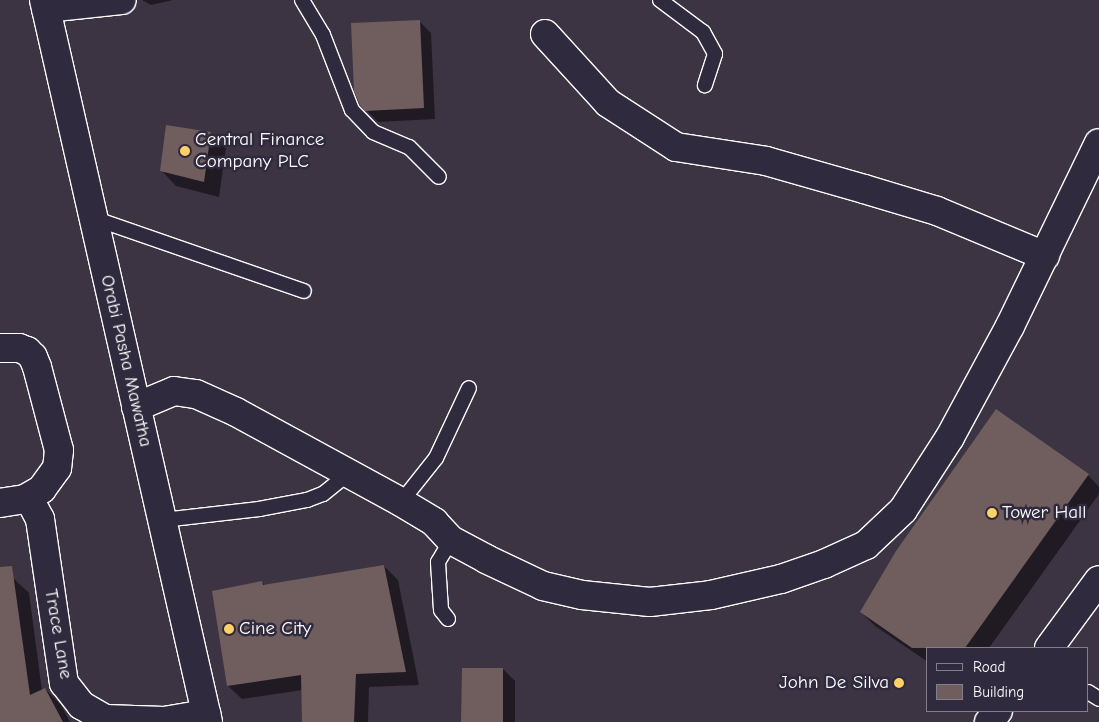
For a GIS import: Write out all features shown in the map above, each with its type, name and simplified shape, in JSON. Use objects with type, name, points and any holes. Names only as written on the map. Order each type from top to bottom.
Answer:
[{"type":"street","points":[[44,4],[122,0]]},
{"type":"street","name":"Orabi Pasha Mawatha","points":[[44,4],[207,718]]},
{"type":"street","points":[[545,34],[608,103],[676,147],[766,161],[937,211],[1045,256]]},
{"type":"street","points":[[136,407],[174,392],[196,394],[236,412],[349,473],[434,522],[450,540],[543,586],[582,595],[650,602],[711,595],[781,579],[824,564],[866,545],[903,510],[931,469],[1010,326],[1099,143]]},
{"type":"street","points":[[0,348],[18,348],[27,351],[33,358],[59,450],[57,468],[49,481],[22,507]]},
{"type":"street","name":"Trace Lane","points":[[22,507],[64,683],[80,705],[105,719],[164,721],[207,718]]},
{"type":"street","points":[[1050,647],[1099,580]]},
{"type":"street","points":[[989,722],[997,712]]},
{"type":"lane","points":[[302,0],[323,34],[352,110],[373,132],[409,147],[439,176]]},
{"type":"lane","points":[[660,0],[703,32],[715,54],[705,85]]},
{"type":"lane","points":[[93,218],[304,291]]},
{"type":"lane","points":[[401,502],[436,458],[469,388]]},
{"type":"lane","points":[[163,520],[259,509],[307,500],[323,494],[349,473]]},
{"type":"lane","points":[[448,619],[441,610],[438,562],[450,540]]},
{"type":"building","points":[[420,20],[424,108],[365,111],[354,91],[351,23]]},
{"type":"building","name":"Central Finance Company PLC","points":[[166,125],[211,132],[204,182],[160,171]]},
{"type":"building","name":"Tower Hall","points":[[996,409],[1089,474],[966,647],[912,648],[860,612],[896,551]]},
{"type":"building","points":[[384,565],[406,672],[356,674],[354,722],[302,722],[301,675],[227,686],[212,591],[262,581],[263,585]]},
{"type":"building","points":[[12,566],[30,695],[45,688],[63,722],[0,722],[0,567]]},
{"type":"building","points":[[462,668],[503,668],[503,722],[461,722]]},
{"type":"place","name":"Central Finance Company PLC","points":[[185,151]]},
{"type":"place","name":"Tower Hall","points":[[992,513]]},
{"type":"place","name":"Cine City","points":[[229,629]]},
{"type":"place","name":"John De Silva","points":[[899,683]]}]
